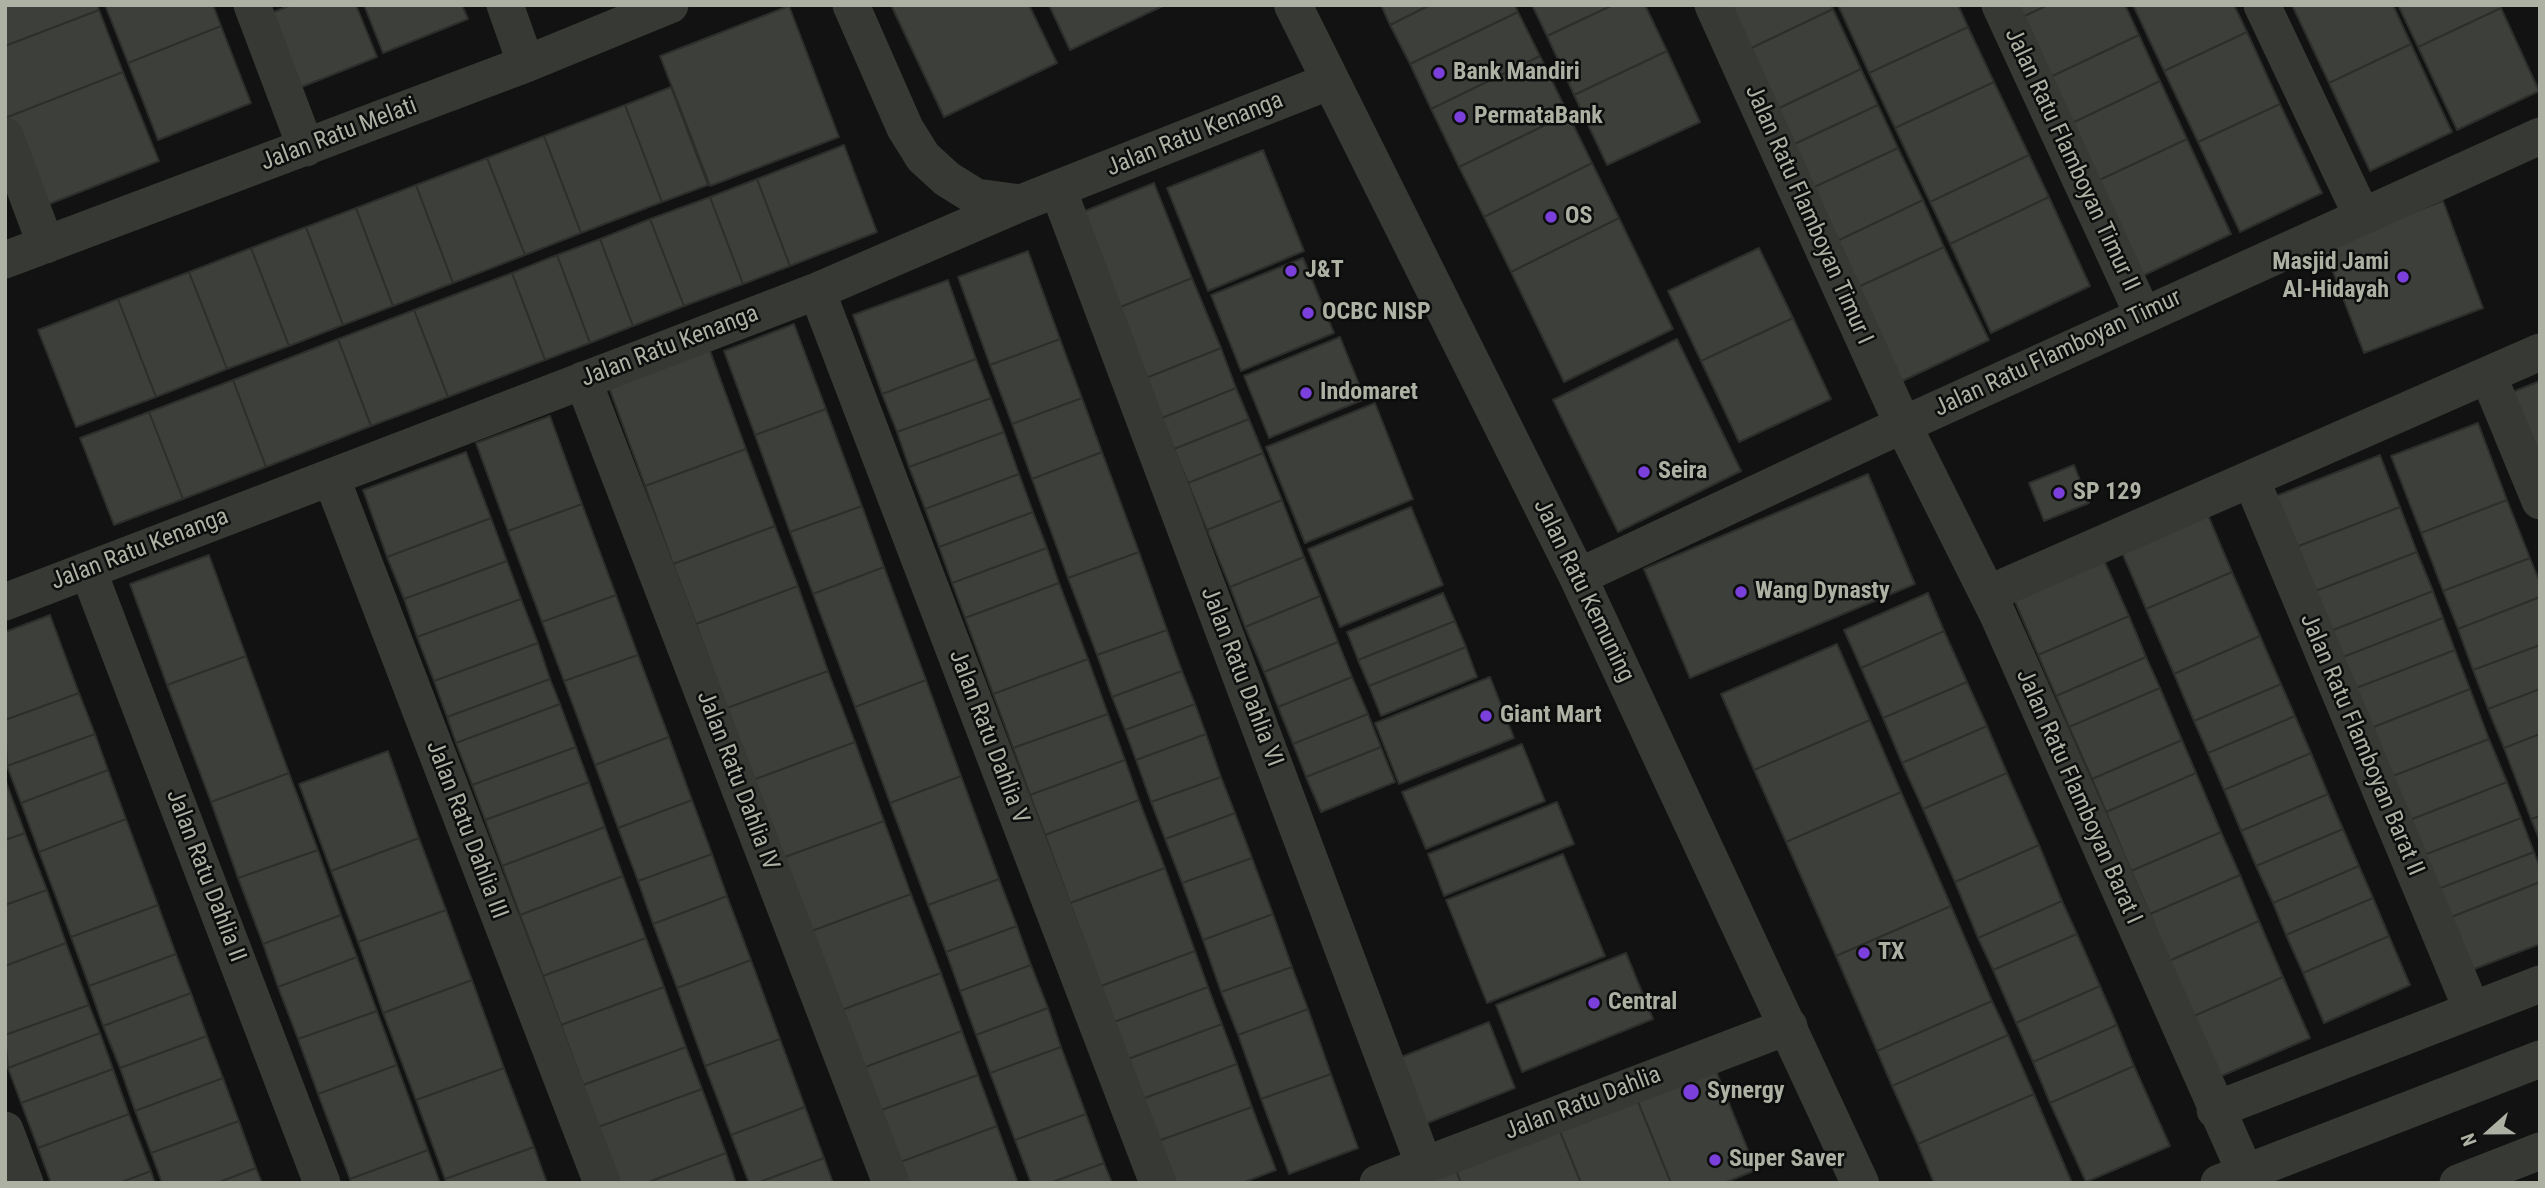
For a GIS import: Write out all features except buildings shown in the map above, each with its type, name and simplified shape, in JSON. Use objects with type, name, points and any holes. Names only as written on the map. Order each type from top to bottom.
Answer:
[{"type":"street","points":[[252,5],[306,148]]},
{"type":"street","points":[[505,5],[526,64]]},
{"type":"street","name":"Jalan Ratu Melati","points":[[5,260],[526,64],[670,5]]},
{"type":"street","points":[[851,5],[905,128],[923,157],[947,179],[976,197],[1021,203]]},
{"type":"street","name":"Jalan Ratu Kemuning","points":[[1293,5],[1578,577],[1860,1183]]},
{"type":"street","name":"Jalan Ratu Flamboyan Timur I","points":[[1713,5],[1903,425]]},
{"type":"street","name":"Jalan Ratu Flamboyan Timur II","points":[[2000,5],[2143,315]]},
{"type":"street","points":[[2262,5],[2362,216]]},
{"type":"street","name":"Jalan Ratu Kenanga","points":[[5,602],[817,291],[1021,203],[1330,81]]},
{"type":"street","points":[[5,136],[46,246]]},
{"type":"street","name":"Jalan Ratu Flamboyan Timur","points":[[1578,577],[1903,425],[2540,136]]},
{"type":"street","name":"Jalan Ratu Dahlia VI","points":[[1058,189],[1424,1165]]},
{"type":"street","name":"Jalan Ratu Dahlia V","points":[[817,291],[1158,1183]]},
{"type":"street","points":[[1988,594],[2540,352]]},
{"type":"street","points":[[2488,375],[2540,501]]},
{"type":"street","name":"Jalan Ratu Dahlia IV","points":[[583,380],[891,1183]]},
{"type":"street","name":"Jalan Ratu Flamboyan Barat I","points":[[1903,425],[1988,594],[2215,1110],[2232,1178]]},
{"type":"street","name":"Jalan Ratu Dahlia III","points":[[331,477],[602,1183]]},
{"type":"street","name":"Jalan Ratu Flamboyan Barat II","points":[[2251,479],[2472,1010]]},
{"type":"street","name":"Jalan Ratu Dahlia II","points":[[88,570],[322,1183]]},
{"type":"street","points":[[2215,1110],[2540,984]]},
{"type":"street","name":"Jalan Ratu Dahlia","points":[[1378,1183],[1789,1026]]},
{"type":"street","points":[[2232,1178],[2540,1059]]},
{"type":"street","points":[[5,1130],[25,1183]]},
{"type":"street","points":[[2458,1183],[2540,1151]]},
{"type":"place","name":"Bank Mandiri","points":[[1439,73]]},
{"type":"place","name":"PermataBank","points":[[1460,117]]},
{"type":"place","name":"OS","points":[[1551,217]]},
{"type":"place","name":"J&T","points":[[1291,271]]},
{"type":"place","name":"Masjid Jami Al-Hidayah","points":[[2403,277]]},
{"type":"place","name":"OCBC NISP","points":[[1308,313]]},
{"type":"place","name":"Indomaret","points":[[1306,393]]},
{"type":"place","name":"Seira","points":[[1644,472]]},
{"type":"place","name":"SP 129","points":[[2059,493]]},
{"type":"place","name":"Wang Dynasty","points":[[1741,592]]},
{"type":"place","name":"Giant Mart","points":[[1486,716]]},
{"type":"place","name":"TX","points":[[1864,953]]},
{"type":"place","name":"Central","points":[[1594,1003]]},
{"type":"place","name":"Synergy","points":[[1691,1092]]},
{"type":"place","name":"Super Saver","points":[[1715,1160]]}]
